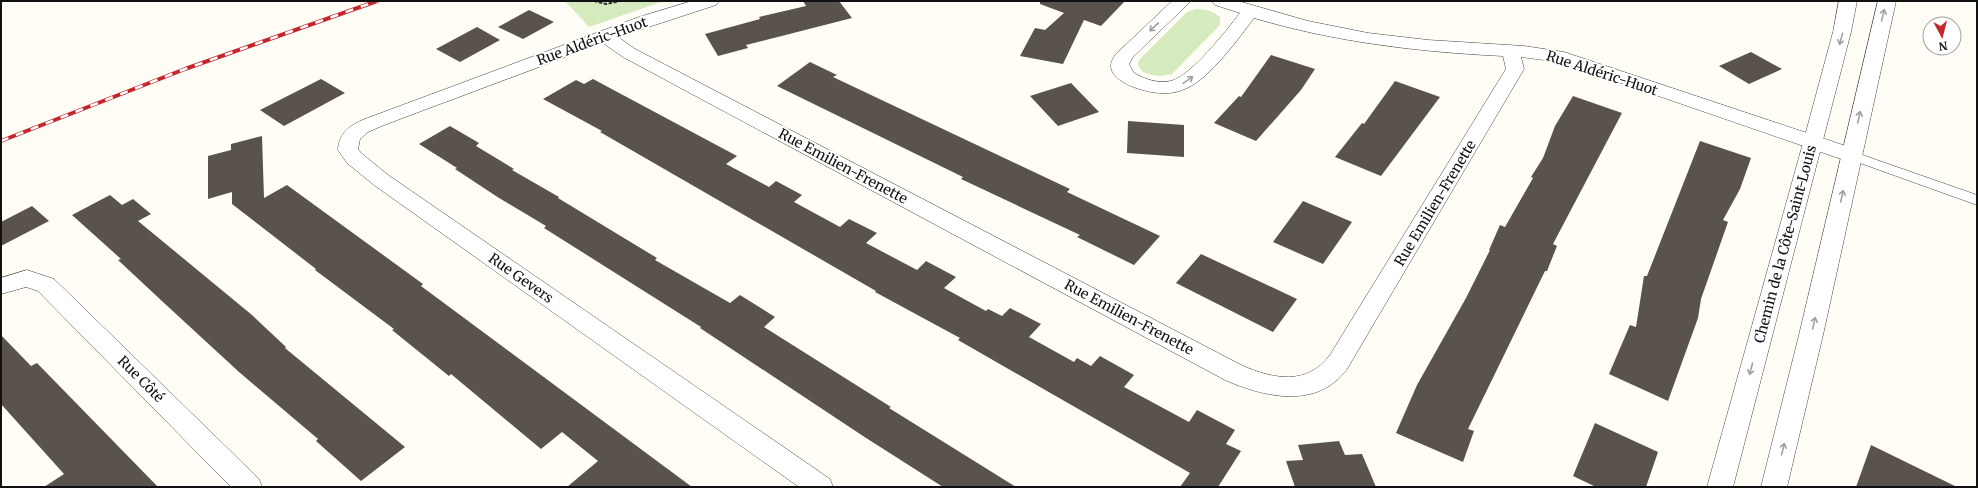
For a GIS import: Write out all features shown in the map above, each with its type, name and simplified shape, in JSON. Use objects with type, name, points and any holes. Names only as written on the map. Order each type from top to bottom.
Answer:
[{"type":"street","name":"Rue Aldéric-Huot","points":[[476,85],[656,17],[710,1]]},
{"type":"street","points":[[1182,1],[1126,54],[1120,64],[1121,71],[1125,75],[1149,86],[1159,88],[1182,84],[1195,74],[1250,11]]},
{"type":"street","name":"Rue Aldéric-Huot","points":[[1221,1],[1250,11],[1372,38],[1451,48],[1541,53],[1564,57],[1851,155]]},
{"type":"street","name":"Chemin de la Côte-Saint-Louis","points":[[1720,487],[1813,143],[1842,32],[1848,1]]},
{"type":"street","points":[[1774,487],[1811,335],[1887,1]]},
{"type":"street","name":"Rue Emilien-Frenette","points":[[605,36],[629,53],[1234,372],[1256,382],[1286,387],[1314,382],[1326,376],[1335,367],[1516,70],[1510,51]]},
{"type":"street","name":"Rue Gevers","points":[[476,85],[366,126],[350,138],[348,150],[354,158],[381,180],[820,487]]},
{"type":"street","name":"Rue Côté","points":[[1,286],[27,278],[46,285],[249,487]]},
{"type":"lane","points":[[1851,155],[1977,200]]},
{"type":"path","points":[[594,1],[606,4],[620,1]]},
{"type":"green space","points":[[565,1],[664,1],[589,27]]},
{"type":"green space","points":[[1196,9],[1203,9],[1215,13],[1220,17],[1220,25],[1172,74],[1160,76],[1143,72],[1139,67],[1138,62],[1140,59],[1187,12]]},
{"type":"building","points":[[803,1],[839,1],[852,18],[746,45],[748,48],[718,56],[705,34],[760,19],[759,17],[806,6]]},
{"type":"building","points":[[1040,1],[1125,1],[1101,26],[1084,20],[1063,64],[1020,56],[1035,28],[1045,30],[1064,13],[1040,4]]},
{"type":"building","points":[[529,10],[554,22],[523,39],[498,27]]},
{"type":"building","points":[[477,27],[500,40],[460,62],[436,49]]},
{"type":"building","points":[[1751,52],[1782,69],[1749,84],[1719,66]]},
{"type":"building","points":[[1271,55],[1315,69],[1301,90],[1256,141],[1214,123],[1239,96],[1241,97]]},
{"type":"building","points":[[810,62],[837,75],[833,77],[1070,189],[1067,192],[1160,236],[1134,265],[1077,237],[1080,235],[961,179],[963,177],[777,86]]},
{"type":"building","points":[[321,79],[345,93],[284,126],[260,110]]},
{"type":"building","points":[[593,79],[737,156],[726,164],[769,187],[776,181],[802,195],[794,202],[840,227],[849,219],[877,233],[866,243],[917,270],[926,261],[956,277],[944,288],[986,311],[988,309],[1002,316],[1010,308],[1041,324],[1029,337],[1074,362],[1077,358],[1091,366],[1100,356],[1134,375],[1124,387],[1189,422],[1197,410],[1235,430],[1226,444],[1241,451],[1218,487],[1180,487],[1190,473],[958,340],[960,338],[875,292],[876,291],[600,132],[602,131],[543,99],[576,80],[584,84]]},
{"type":"building","points":[[1395,81],[1440,97],[1381,176],[1335,157],[1362,123],[1364,124]]},
{"type":"building","points":[[1071,83],[1099,112],[1058,126],[1030,96]]},
{"type":"building","points":[[1573,96],[1622,113],[1553,244],[1557,246],[1547,271],[1545,271],[1468,429],[1474,431],[1463,462],[1396,433],[1417,385],[1466,298],[1490,250],[1500,225],[1505,227],[1533,178],[1531,177],[1543,158],[1555,126]]},
{"type":"building","points":[[1128,121],[1184,125],[1184,157],[1127,153]]},
{"type":"building","points":[[450,126],[479,143],[476,146],[514,169],[512,170],[559,197],[558,198],[657,258],[655,260],[730,303],[740,295],[775,317],[764,327],[891,407],[889,408],[1016,487],[943,487],[863,436],[700,328],[701,327],[544,228],[546,226],[499,198],[455,169],[457,168],[419,144]]},
{"type":"building","points":[[262,136],[264,198],[287,185],[423,284],[421,286],[692,487],[567,487],[598,461],[562,432],[541,449],[451,374],[449,376],[392,330],[394,329],[315,270],[316,269],[232,204],[232,192],[208,199],[208,156],[231,150],[231,144]]},
{"type":"building","points":[[1700,141],[1751,158],[1740,189],[1723,220],[1728,222],[1701,299],[1698,318],[1668,401],[1609,374],[1630,325],[1636,327],[1644,276],[1647,276]]},
{"type":"building","points":[[110,195],[122,205],[133,199],[151,214],[138,221],[252,315],[286,347],[285,348],[405,447],[361,481],[316,441],[318,439],[239,372],[118,260],[121,259],[72,215]]},
{"type":"building","points":[[1303,201],[1352,222],[1323,264],[1273,242]]},
{"type":"building","points":[[32,206],[49,221],[1,246],[1,222]]},
{"type":"building","points":[[1201,254],[1297,299],[1273,332],[1176,283]]},
{"type":"building","points":[[1,335],[31,366],[37,363],[158,487],[44,487],[64,474],[1,404]]},
{"type":"building","points":[[1595,423],[1658,452],[1646,487],[1596,487],[1573,476]]},
{"type":"building","points":[[1339,441],[1345,455],[1362,454],[1376,487],[1295,487],[1286,461],[1303,460],[1298,445]]},
{"type":"building","points":[[1871,445],[1957,487],[1856,487]]},
{"type":"railway","points":[[1,141],[185,69],[377,1]]}]
